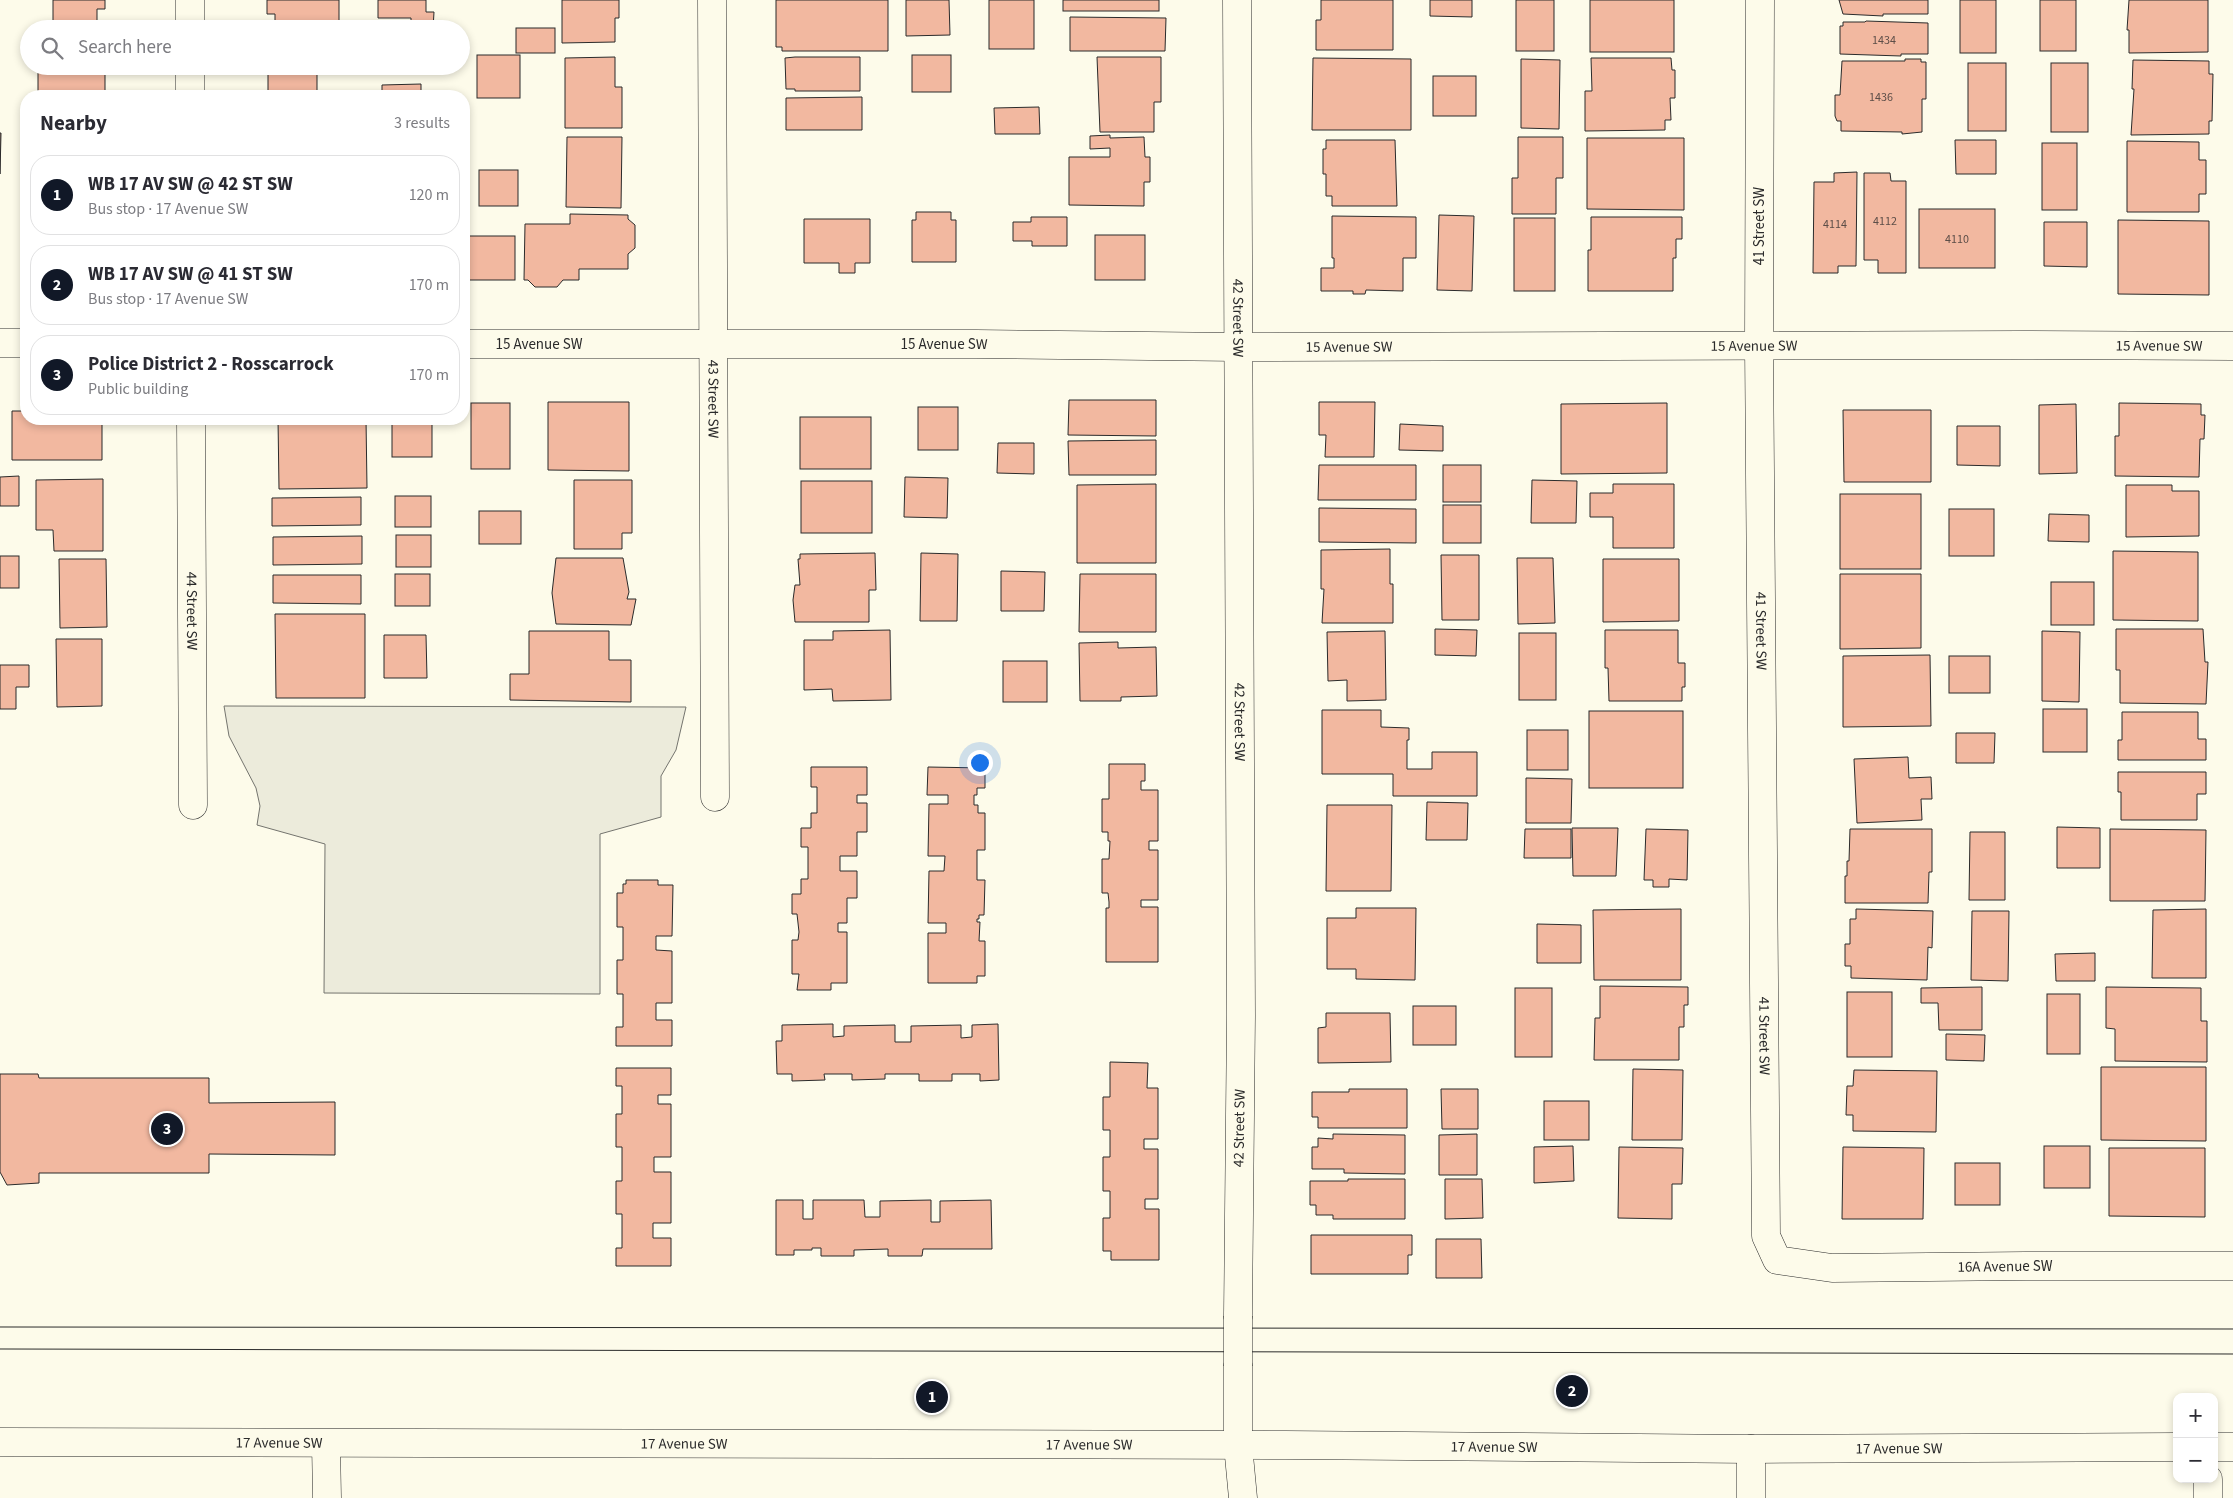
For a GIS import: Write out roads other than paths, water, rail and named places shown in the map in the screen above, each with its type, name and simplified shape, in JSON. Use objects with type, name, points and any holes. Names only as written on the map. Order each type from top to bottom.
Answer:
[{"type":"street","points":[[190,0],[190,20]]},
{"type":"street","name":"43 Street SW","points":[[712,0],[715,797]]},
{"type":"street","name":"42 Street SW","points":[[1237,0],[1240,947],[1238,1445],[1244,1498]]},
{"type":"street","name":"41 Street SW","points":[[1760,0],[1759,345],[1766,1236],[1777,1260]]},
{"type":"street","points":[[190,75],[190,90]]},
{"type":"street","points":[[0,343],[20,344]]},
{"type":"street","name":"15 Avenue SW","points":[[470,344],[1237,347],[2233,346]]},
{"type":"street","name":"44 Street SW","points":[[191,425],[193,804]]},
{"type":"street","name":"16A Avenue SW","points":[[1777,1260],[1832,1268],[2233,1266]]},
{"type":"street","name":"17 Avenue SW","points":[[0,1442],[1238,1445],[1751,1449],[2173,1447]]},
{"type":"street","points":[[326,1444],[327,1498]]},
{"type":"street","points":[[2218,1447],[2233,1447]]},
{"type":"street","points":[[1751,1449],[1751,1498]]},
{"type":"street","points":[[2208,1483],[2208,1498]]},
{"type":"tram line","points":[[0,1327],[2233,1329]]},
{"type":"tram line","points":[[0,1349],[2233,1354]]},
{"type":"place","name":"Police District 2 - Rosscarrock","points":[[167,1129]]},
{"type":"place","name":"WB 17 AV SW @ 41 ST SW","points":[[1572,1391]]},
{"type":"place","name":"WB 17 AV SW @ 42 ST SW","points":[[932,1397]]}]
